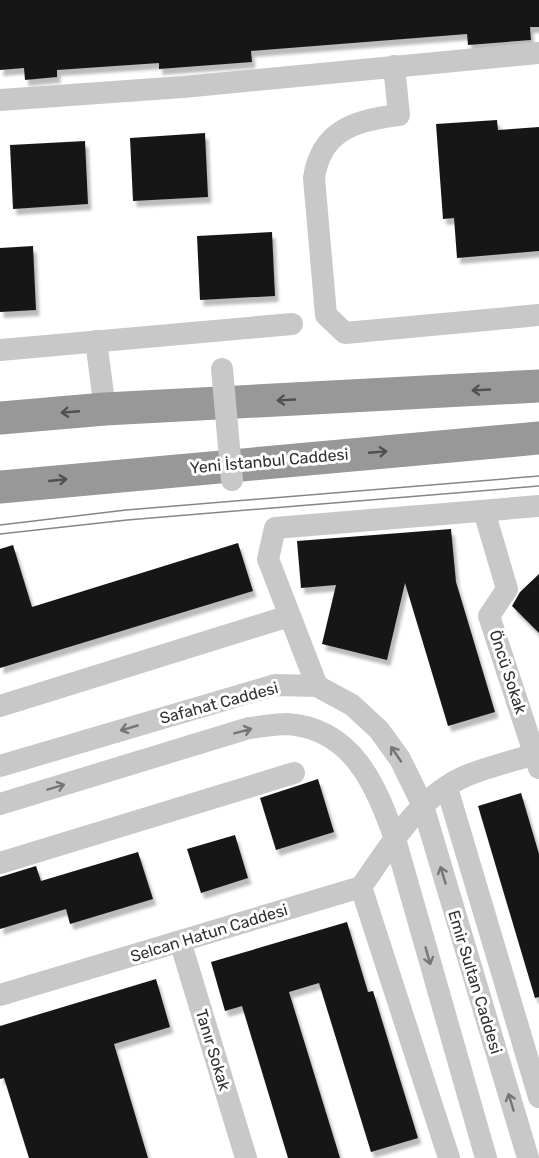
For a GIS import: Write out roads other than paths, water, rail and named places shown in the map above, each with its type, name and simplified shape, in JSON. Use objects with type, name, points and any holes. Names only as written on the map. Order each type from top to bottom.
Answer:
[{"type":"highway","points":[[0,418],[105,409],[539,387]]},
{"type":"highway","name":"Yeni İstanbul Caddesi","points":[[0,487],[539,438]]},
{"type":"street","points":[[0,100],[183,87],[539,53]]},
{"type":"street","points":[[394,66],[399,115],[370,119],[343,129],[328,141],[317,160],[314,178],[326,315],[345,333],[539,315]]},
{"type":"street","points":[[0,350],[292,324]]},
{"type":"street","points":[[96,341],[105,409]]},
{"type":"street","points":[[222,369],[232,480]]},
{"type":"street","points":[[317,686],[268,559],[275,528],[539,506]]},
{"type":"street","name":"Öncü Sokak","points":[[484,511],[507,589],[489,616],[538,758]]},
{"type":"street","points":[[0,706],[290,615]]},
{"type":"street","name":"Safahat Caddesi","points":[[0,766],[275,685],[317,686],[352,705],[379,730],[400,759],[423,806]]},
{"type":"street","name":"Safahat Caddesi","points":[[0,804],[249,728],[286,724],[322,731],[354,756],[379,793],[395,839]]},
{"type":"street","points":[[449,1158],[362,888],[395,839],[423,806],[447,788],[467,776],[538,758]]},
{"type":"street","points":[[0,863],[294,773]]},
{"type":"street","points":[[447,788],[539,1097]]},
{"type":"street","name":"Emir Sultan Caddesi","points":[[423,806],[528,1158]]},
{"type":"street","points":[[395,839],[486,1158]]},
{"type":"street","name":"Selcan Hatun Caddesi","points":[[0,995],[362,888]]},
{"type":"street","name":"Tanır Sokak","points":[[180,941],[246,1158]]},
{"type":"tram line","points":[[0,525],[126,510],[539,476]]},
{"type":"tram line","points":[[0,534],[127,520],[539,486]]}]
